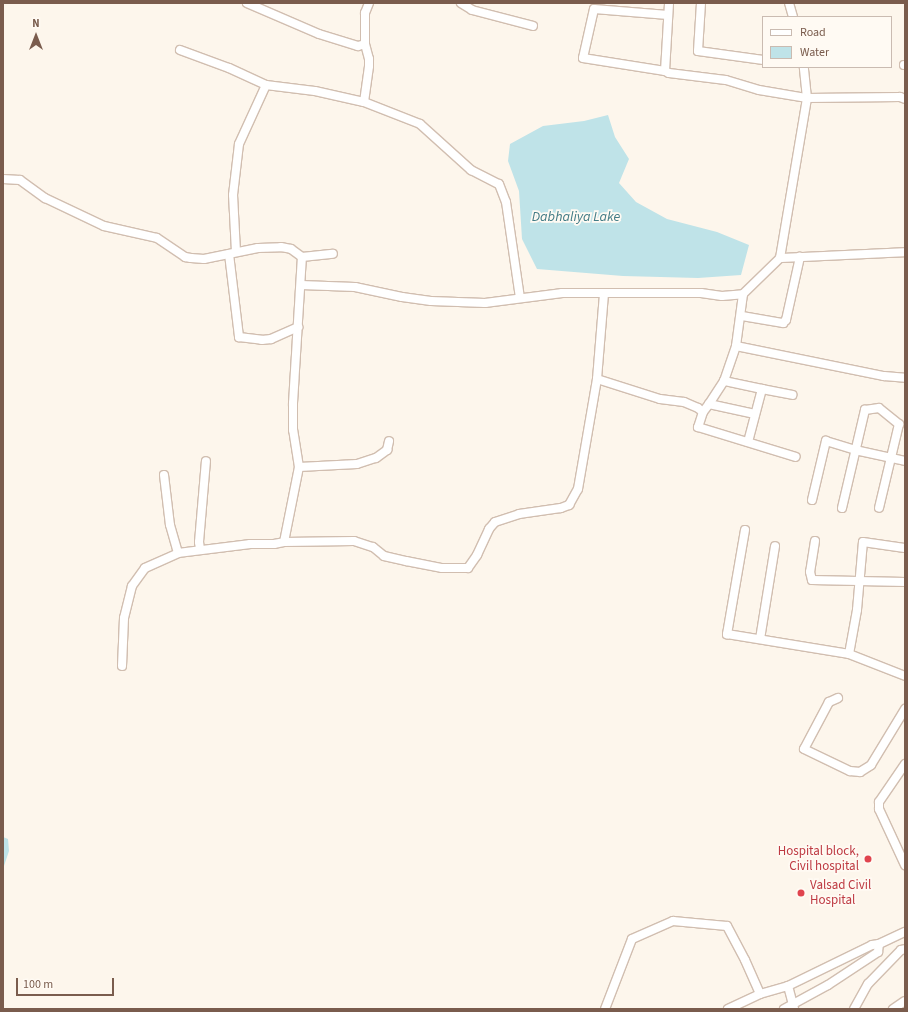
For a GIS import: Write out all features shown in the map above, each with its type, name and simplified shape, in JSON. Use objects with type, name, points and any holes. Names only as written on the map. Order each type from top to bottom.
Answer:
[{"type":"street","points":[[247,3],[319,34],[358,46],[365,44]]},
{"type":"street","points":[[364,102],[370,66],[365,44],[365,13],[369,3]]},
{"type":"street","points":[[461,3],[472,10],[533,26]]},
{"type":"street","points":[[665,71],[669,3]]},
{"type":"street","points":[[700,3],[698,51],[762,60]]},
{"type":"street","points":[[789,3],[793,16]]},
{"type":"street","points":[[668,16],[594,9],[583,58],[665,71],[669,73],[726,80],[759,90],[807,98],[900,97],[905,99]]},
{"type":"street","points":[[180,50],[229,68],[266,85],[314,91],[364,102],[420,124],[470,170],[499,184],[506,202],[520,298]]},
{"type":"street","points":[[302,286],[355,287],[402,297],[431,301],[486,303],[562,293],[701,293],[722,296],[743,294],[780,258],[807,98],[804,68]]},
{"type":"street","points":[[266,85],[239,144],[233,195],[233,253],[239,337],[262,340],[271,339],[298,327]]},
{"type":"street","points":[[3,179],[20,180],[45,198],[104,226],[157,238],[185,257],[204,259],[258,248],[281,247],[291,249],[302,257],[333,254]]},
{"type":"street","points":[[780,258],[905,252]]},
{"type":"street","points":[[284,542],[299,467],[293,430],[293,403],[302,286],[302,257]]},
{"type":"street","points":[[742,316],[783,323],[786,320],[800,257]]},
{"type":"street","points":[[122,666],[124,618],[132,586],[145,568],[178,553],[200,549],[250,544],[354,541],[373,547],[384,556],[442,568],[468,568],[477,555],[489,529],[495,522],[519,514],[561,508],[569,505],[578,489],[597,379],[604,293]]},
{"type":"street","points":[[743,294],[742,316],[736,346],[724,381],[703,412],[698,427],[796,457]]},
{"type":"street","points":[[736,346],[884,376],[905,378]]},
{"type":"street","points":[[597,379],[660,399],[684,402],[698,408],[703,412]]},
{"type":"street","points":[[724,381],[792,395]]},
{"type":"street","points":[[748,442],[762,389]]},
{"type":"street","points":[[709,404],[755,414]]},
{"type":"street","points":[[842,508],[865,410],[879,408],[899,424],[879,508]]},
{"type":"street","points":[[299,467],[357,464],[376,458],[387,450],[389,441]]},
{"type":"street","points":[[812,500],[826,441],[855,450],[905,461]]},
{"type":"street","points":[[200,549],[199,542],[206,461]]},
{"type":"street","points":[[164,475],[170,525],[178,553]]},
{"type":"street","points":[[745,530],[727,634],[849,654],[905,676]]},
{"type":"street","points":[[815,541],[810,572],[812,580],[905,582]]},
{"type":"street","points":[[849,654],[857,610],[863,542],[905,548]]},
{"type":"street","points":[[760,639],[775,546]]},
{"type":"street","points":[[838,698],[829,702],[804,749],[850,771],[860,772],[872,765],[905,709]]},
{"type":"street","points":[[905,764],[879,802],[879,809],[905,865]]},
{"type":"street","points":[[605,1009],[632,939],[673,921],[727,926],[745,960],[760,994]]},
{"type":"street","points":[[728,1009],[739,1007],[760,994],[788,986],[872,945],[879,944],[905,932]]},
{"type":"street","points":[[784,1009],[794,1007],[878,952],[879,944]]},
{"type":"street","points":[[854,1009],[868,984],[901,950],[905,949]]},
{"type":"street","points":[[788,986],[794,1007]]},
{"type":"street","points":[[893,1009],[905,1001]]},
{"type":"water","name":"Dabhaliya Lake","points":[[608,115],[615,137],[629,159],[619,183],[636,202],[667,219],[717,232],[749,245],[741,275],[698,278],[623,276],[537,269],[522,239],[519,191],[508,161],[510,144],[543,126],[584,121]]},
{"type":"water","points":[[3,837],[8,839],[9,851],[3,869]]},
{"type":"place","name":"Hospital block, Civil hospital","points":[[868,859]]},
{"type":"place","name":"Valsad Civil Hospital","points":[[801,893]]}]
